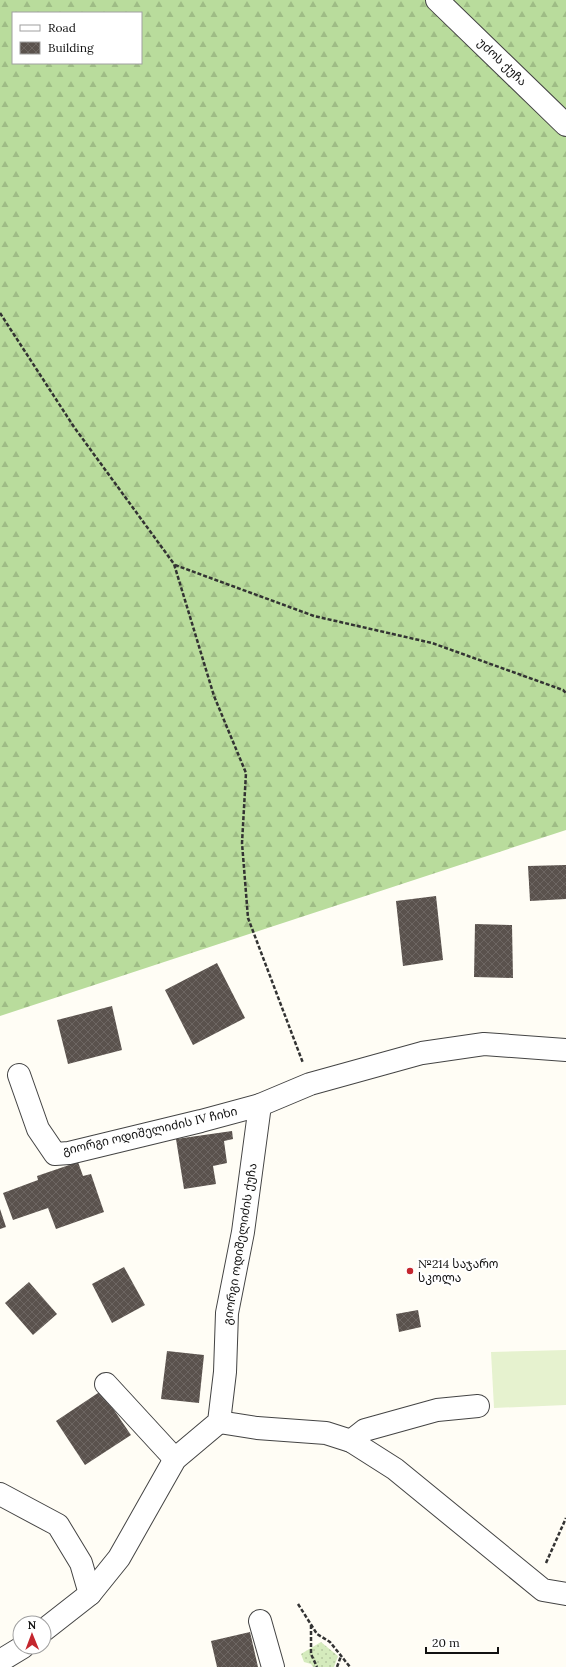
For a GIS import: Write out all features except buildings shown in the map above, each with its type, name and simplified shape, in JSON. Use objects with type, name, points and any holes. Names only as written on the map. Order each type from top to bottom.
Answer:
[{"type":"street","name":"უძოს ქუჩა","points":[[437,0],[566,125]]},
{"type":"street","points":[[260,1104],[310,1084],[422,1053],[484,1044],[566,1050]]},
{"type":"street","name":"გიორგი ოდიშელიძის IV ჩიხი","points":[[19,1075],[38,1129],[54,1154],[69,1153],[260,1104]]},
{"type":"street","name":"გიორგი ოდიშელიძის ქუჩა","points":[[219,1422],[225,1372],[227,1313],[243,1232],[260,1104]]},
{"type":"street","points":[[106,1384],[175,1459]]},
{"type":"street","points":[[351,1441],[365,1430],[437,1410],[478,1406]]},
{"type":"street","points":[[52,1624],[90,1594],[119,1558],[175,1459],[219,1422],[257,1428],[326,1433],[351,1441],[395,1469],[543,1590],[566,1594]]},
{"type":"street","points":[[0,1494],[58,1525],[81,1563],[90,1594]]},
{"type":"street","points":[[260,1621],[273,1667]]},
{"type":"street","points":[[0,1661],[12,1654]]},
{"type":"path","points":[[0,313],[74,426],[174,564],[214,696],[246,773],[242,843],[248,918],[310,1084]]},
{"type":"path","points":[[174,564],[314,616],[432,643],[563,690],[566,693]]},
{"type":"path","points":[[543,1590],[543,1569],[566,1518]]},
{"type":"path","points":[[298,1604],[317,1634],[330,1642],[350,1667]]},
{"type":"path","points":[[311,1625],[311,1654],[317,1667]]},
{"type":"path","points":[[337,1667],[341,1656]]},
{"type":"green space","points":[[0,0],[566,0],[566,830],[0,1016]]},
{"type":"green space","points":[[566,1350],[566,1405],[494,1408],[491,1352]]},
{"type":"green space","points":[[321,1642],[338,1656],[334,1667],[313,1667],[311,1664],[304,1662],[301,1654]]},
{"type":"place","name":"№214 საჯარო სკოლა","points":[[410,1271]]}]
